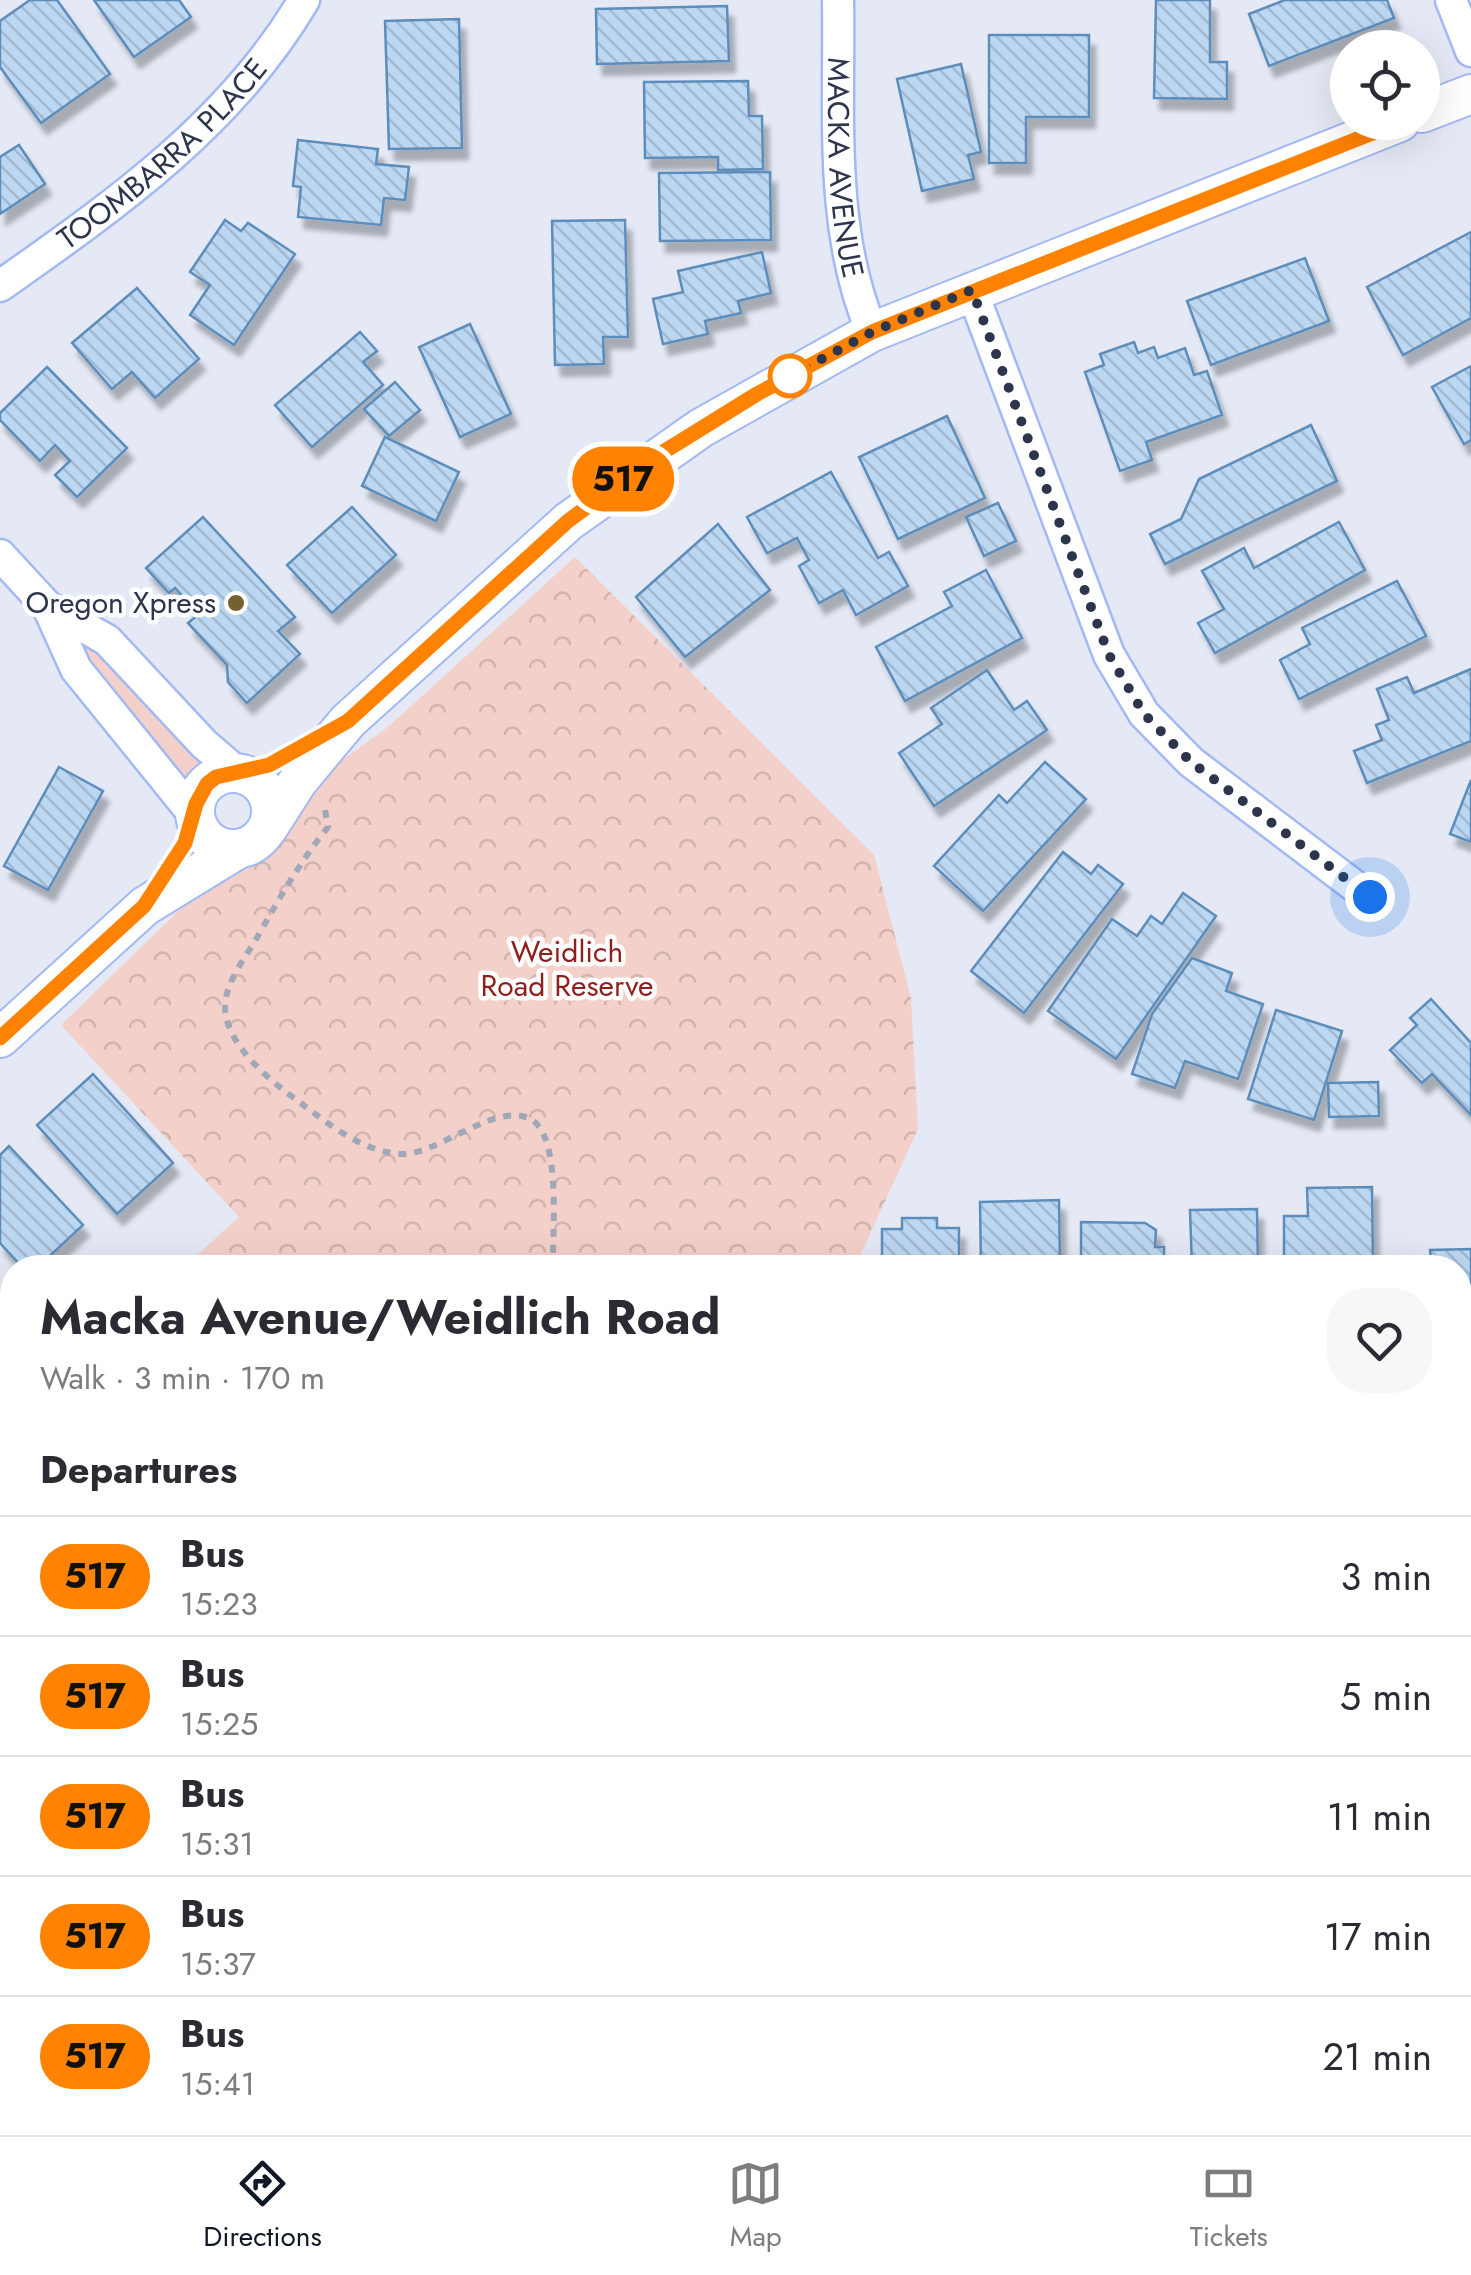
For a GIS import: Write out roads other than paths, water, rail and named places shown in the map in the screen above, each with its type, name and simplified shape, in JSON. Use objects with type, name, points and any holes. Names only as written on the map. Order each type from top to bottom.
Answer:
[{"type":"street","name":"TOOMBARRA PLACE","points":[[0,286],[124,196],[187,144],[252,73],[304,0]]},
{"type":"street","name":"MACKA AVENUE","points":[[838,0],[845,244],[853,286],[872,332]]},
{"type":"street","points":[[1451,0],[1471,50]]},
{"type":"street","points":[[1440,106],[1471,94]]},
{"type":"street","points":[[144,906],[253,839],[348,721],[568,521],[628,475],[757,394],[872,332],[1354,140]]},
{"type":"street","points":[[972,290],[1096,621],[1134,700],[1191,762],[1370,897]]},
{"type":"street","points":[[0,554],[48,607],[76,669],[162,770],[215,845],[253,839]]},
{"type":"street","points":[[48,607],[107,640],[204,744],[240,774],[261,784],[271,806],[253,839]]},
{"type":"street","points":[[0,1038],[144,906],[174,866],[207,784],[216,777],[240,774],[301,750],[348,721]]},
{"type":"place","name":"Oregon Xpress","points":[[236,603]]},
{"type":"park label","name":"Weidlich Road Reserve","points":[[567,969]]}]
